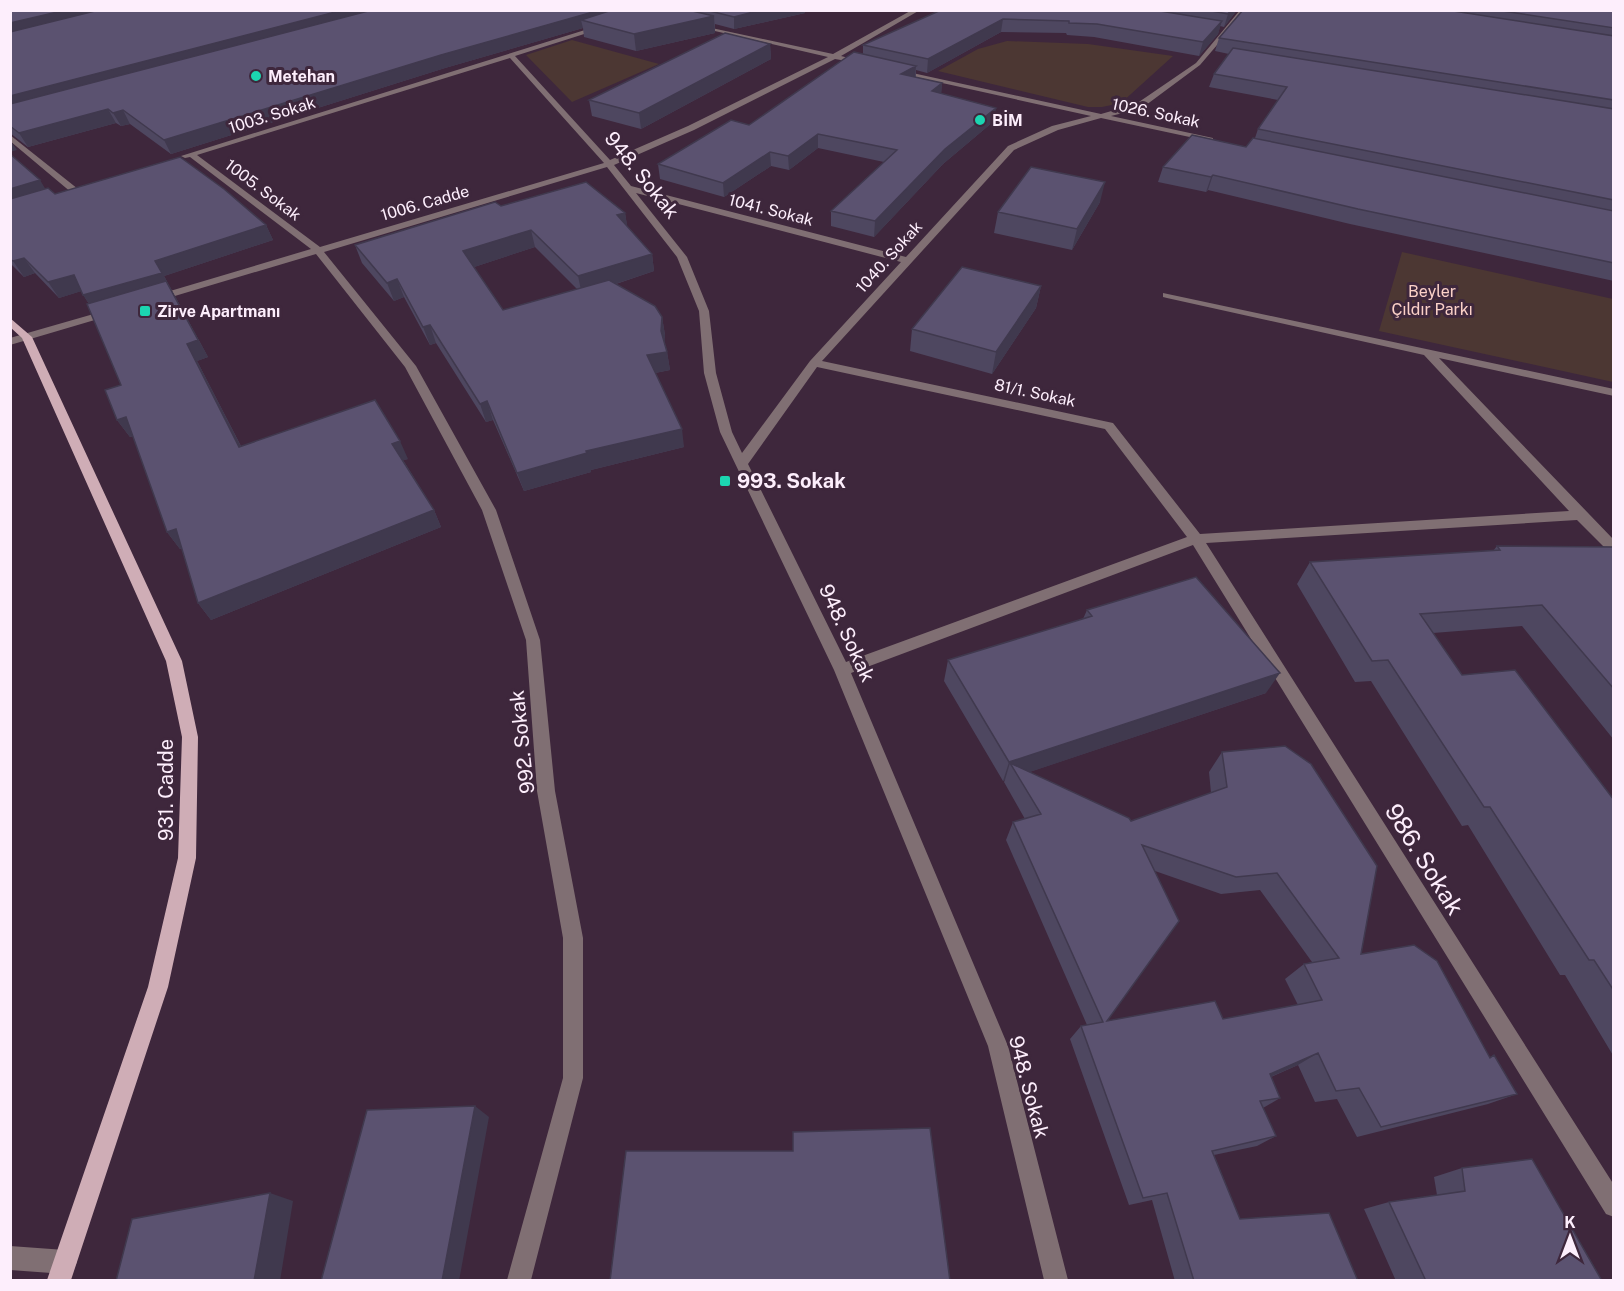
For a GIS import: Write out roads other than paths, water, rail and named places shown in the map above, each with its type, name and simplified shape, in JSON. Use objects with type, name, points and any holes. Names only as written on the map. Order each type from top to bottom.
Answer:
[{"type":"main road","name":"931. Cadde","points":[[10,321],[174,661],[190,737],[187,858],[158,987],[62,1271]]},
{"type":"street","name":"1006. Cadde","points":[[139,304],[609,164],[691,128],[834,57],[917,10]]},
{"type":"street","name":"1040. Sokak","points":[[741,464],[814,363],[1011,148],[1055,128],[1139,106],[1198,63],[1244,10]]},
{"type":"street","name":"1003. Sokak","points":[[181,157],[611,24]]},
{"type":"street","points":[[689,24],[868,64]]},
{"type":"street","points":[[1215,29],[1226,31]]},
{"type":"street","points":[[1206,54],[1218,56]]},
{"type":"street","name":"948. Sokak","points":[[511,55],[609,164],[682,257],[704,311],[710,373],[726,432],[842,670],[998,1046],[1056,1281]]},
{"type":"street","name":"1026. Sokak","points":[[891,70],[1097,117],[1217,141]]},
{"type":"street","points":[[10,137],[75,191]]},
{"type":"street","name":"1005. Sokak","points":[[191,154],[318,250]]},
{"type":"street","points":[[64,195],[86,188]]},
{"type":"street","name":"1041. Sokak","points":[[628,188],[906,260]]},
{"type":"street","name":"992. Sokak","points":[[318,250],[416,376],[489,510],[533,640],[546,791],[573,938],[573,1078],[519,1281]]},
{"type":"street","points":[[1167,294],[1614,393]]},
{"type":"street","points":[[19,340],[117,310]]},
{"type":"street","points":[[1428,352],[1614,549]]},
{"type":"street","name":"81/1. Sokak","points":[[814,363],[1108,426],[1196,539]]},
{"type":"street","points":[[842,670],[1196,539],[1580,514]]},
{"type":"street","name":"986. Sokak","points":[[1196,539],[1614,1206]]},
{"type":"street","points":[[10,1258],[62,1271]]},
{"type":"place","name":"Metehan","points":[[256,76]]},
{"type":"place","name":"BİM","points":[[980,120]]},
{"type":"place","name":"Zirve Apartmanı","points":[[145,311]]},
{"type":"place","name":"993. Sokak","points":[[725,481]]},
{"type":"park label","name":"Beyler Çıldır Parkı","points":[[1432,300]]}]
